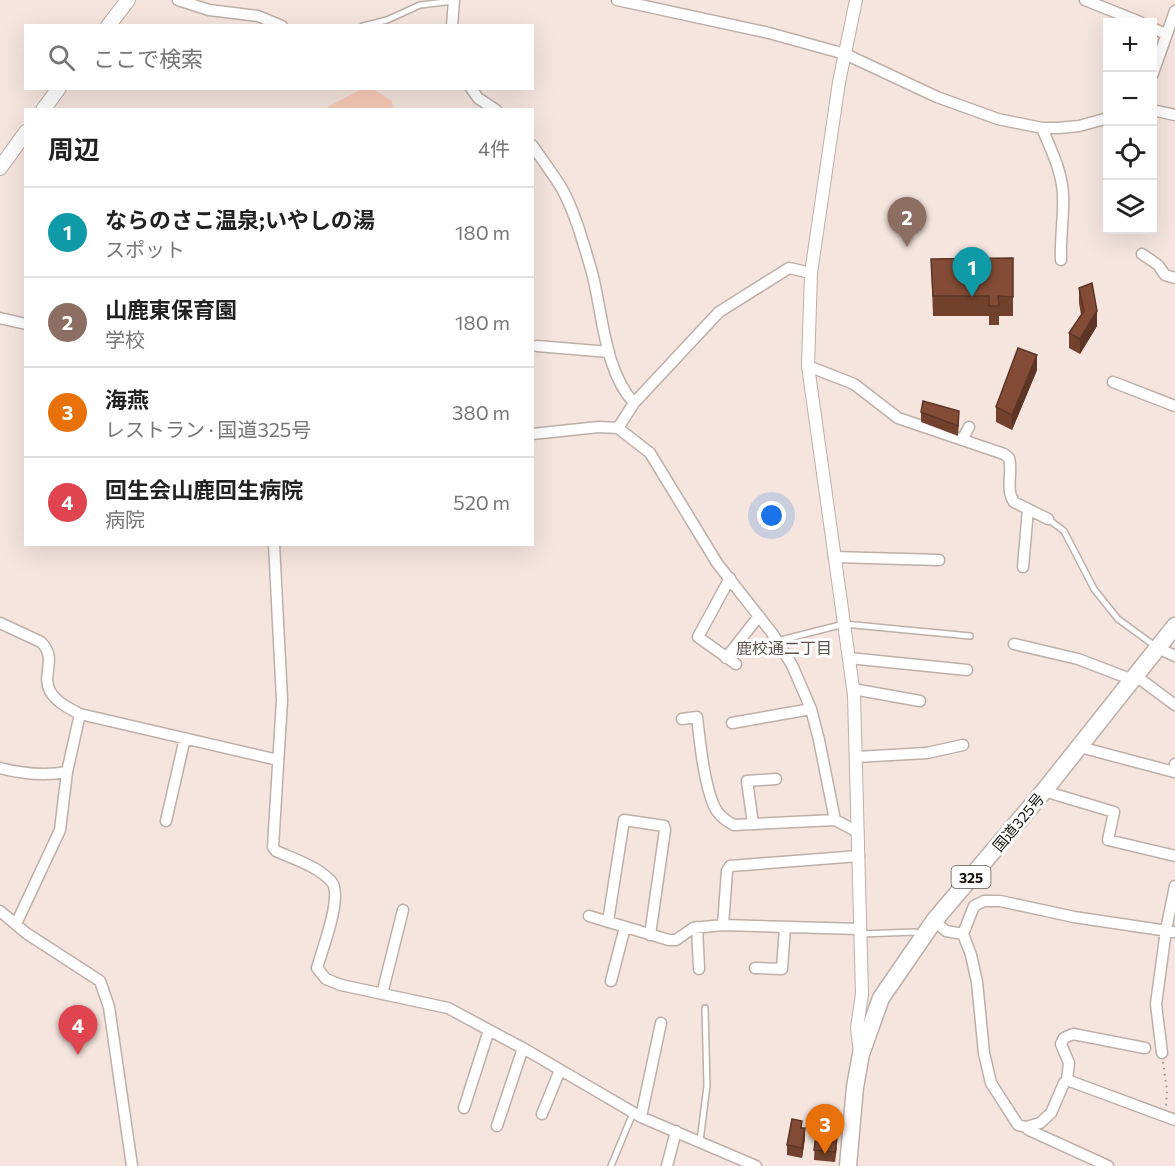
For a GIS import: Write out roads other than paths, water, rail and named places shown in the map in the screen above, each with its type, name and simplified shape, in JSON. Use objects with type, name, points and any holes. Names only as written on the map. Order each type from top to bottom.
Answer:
[{"type":"highway","name":"国道325号","points":[[848,1166],[855,1087],[861,1054],[881,998],[934,921],[1080,747],[1175,626]]},
{"type":"main road","points":[[110,24],[128,0]]},
{"type":"main road","points":[[44,108],[58,90]]},
{"type":"main road","points":[[0,168],[24,135]]},
{"type":"street","points":[[178,0],[209,10],[258,16],[277,24]]},
{"type":"street","points":[[452,24],[454,0]]},
{"type":"street","points":[[617,0],[769,33],[844,54],[937,97],[998,119],[1042,128],[1079,126],[1103,119]]},
{"type":"street","points":[[856,0],[844,54],[811,273],[808,366],[853,689],[862,994],[856,1028],[861,1054]]},
{"type":"street","points":[[1085,0],[1130,18]]},
{"type":"street","points":[[1153,72],[1175,11]]},
{"type":"street","points":[[1157,30],[1166,34]]},
{"type":"street","points":[[472,90],[478,98],[493,108]]},
{"type":"street","points":[[1157,111],[1175,115]]},
{"type":"street","points":[[1042,128],[1058,167],[1063,193],[1061,260]]},
{"type":"street","points":[[534,148],[561,188],[574,219],[591,271],[609,352],[625,392],[634,403]]},
{"type":"street","points":[[1142,254],[1158,265],[1165,275],[1175,278]]},
{"type":"street","points":[[618,428],[634,403],[719,312],[789,268],[811,273]]},
{"type":"street","points":[[0,318],[24,324]]},
{"type":"street","points":[[537,346],[609,352]]},
{"type":"street","points":[[808,366],[854,384],[898,418],[1004,454],[1009,458],[1011,466],[1009,487],[1014,502],[1048,519]]},
{"type":"street","points":[[1113,382],[1175,406]]},
{"type":"street","points":[[534,434],[599,427],[618,428],[650,453],[717,563],[759,616],[792,666],[811,709],[835,820]]},
{"type":"street","points":[[962,440],[969,427]]},
{"type":"street","points":[[1023,567],[1028,509]]},
{"type":"street","points":[[274,546],[282,700],[273,847],[276,851],[315,869],[333,882],[336,893],[334,909],[317,968],[326,979],[341,985],[448,1008],[523,1048],[637,1115],[700,1141],[741,1163],[756,1166]]},
{"type":"street","points":[[834,557],[939,560]]},
{"type":"street","points":[[730,578],[698,637],[736,664]]},
{"type":"street","points":[[726,658],[759,616]]},
{"type":"street","points":[[0,623],[46,646],[50,654],[47,683],[50,692],[67,707],[80,714],[102,721],[278,760]]},
{"type":"street","points":[[1014,644],[1078,659],[1134,678],[1175,705]]},
{"type":"street","points":[[1158,648],[1175,656]]},
{"type":"street","points":[[849,658],[966,670]]},
{"type":"street","points":[[853,689],[920,701]]},
{"type":"street","points":[[732,723],[811,709]]},
{"type":"street","points":[[16,924],[60,830],[67,772],[80,714]]},
{"type":"street","points":[[682,719],[697,717],[702,760],[714,806],[724,820],[734,825],[835,820],[858,832]]},
{"type":"street","points":[[166,821],[185,738]]},
{"type":"street","points":[[856,757],[927,753],[963,745]]},
{"type":"street","points":[[1080,747],[1174,771],[1175,764]]},
{"type":"street","points":[[0,768],[18,773],[49,775],[67,772]]},
{"type":"street","points":[[753,824],[747,781],[776,779]]},
{"type":"street","points":[[1044,791],[1114,812],[1108,840],[1175,856]]},
{"type":"street","points":[[608,921],[624,820],[664,826],[650,935]]},
{"type":"street","points":[[723,925],[727,871],[730,866],[859,856]]},
{"type":"street","points":[[1162,1053],[1156,1004],[1170,931],[1175,886]]},
{"type":"street","points":[[1108,1166],[1018,1125],[991,1083],[984,1053],[971,955],[963,934],[974,906],[984,901],[1000,900],[1074,917],[1170,931]]},
{"type":"street","points":[[382,994],[403,910]]},
{"type":"street","points":[[0,911],[26,933],[100,981],[109,1007],[132,1166]]},
{"type":"street","points":[[590,916],[669,940],[676,940],[685,932],[697,927],[723,925],[860,932]]},
{"type":"street","points":[[934,921],[946,931],[963,934]]},
{"type":"street","points":[[611,981],[625,927]]},
{"type":"street","points":[[697,927],[699,969]]},
{"type":"street","points":[[754,968],[782,969],[785,927]]},
{"type":"street","points":[[862,994],[881,998]]},
{"type":"street","points":[[637,1115],[661,1023]]},
{"type":"street","points":[[464,1108],[489,1030]]},
{"type":"street","points":[[1026,1127],[1040,1123],[1051,1113],[1067,1080],[1069,1063],[1061,1044],[1064,1038],[1073,1034],[1145,1048]]},
{"type":"street","points":[[497,1126],[523,1048]]},
{"type":"street","points":[[542,1113],[560,1070]]},
{"type":"street","points":[[1067,1080],[1170,1118]]},
{"type":"street","points":[[667,1166],[676,1131]]},
{"type":"lane","points":[[371,24],[387,20],[420,5],[454,0]]},
{"type":"lane","points":[[1048,519],[1064,531],[1094,589],[1118,619],[1158,648]]},
{"type":"lane","points":[[777,641],[844,624],[970,636]]},
{"type":"lane","points":[[860,932],[915,932],[924,937]]},
{"type":"lane","points":[[700,1141],[707,1086],[705,1008]]},
{"type":"lane","points":[[611,1166],[637,1115]]},
{"type":"place","name":"山鹿東保育園","points":[[907,247]]},
{"type":"place","name":"ならのさこ温泉;いやしの湯","points":[[972,297]]},
{"type":"place","name":"回生会山鹿回生病院","points":[[78,1055]]},
{"type":"place","name":"海燕","points":[[825,1154]]},
{"type":"district","name":"鹿校通二丁目","points":[[784,647]]}]
